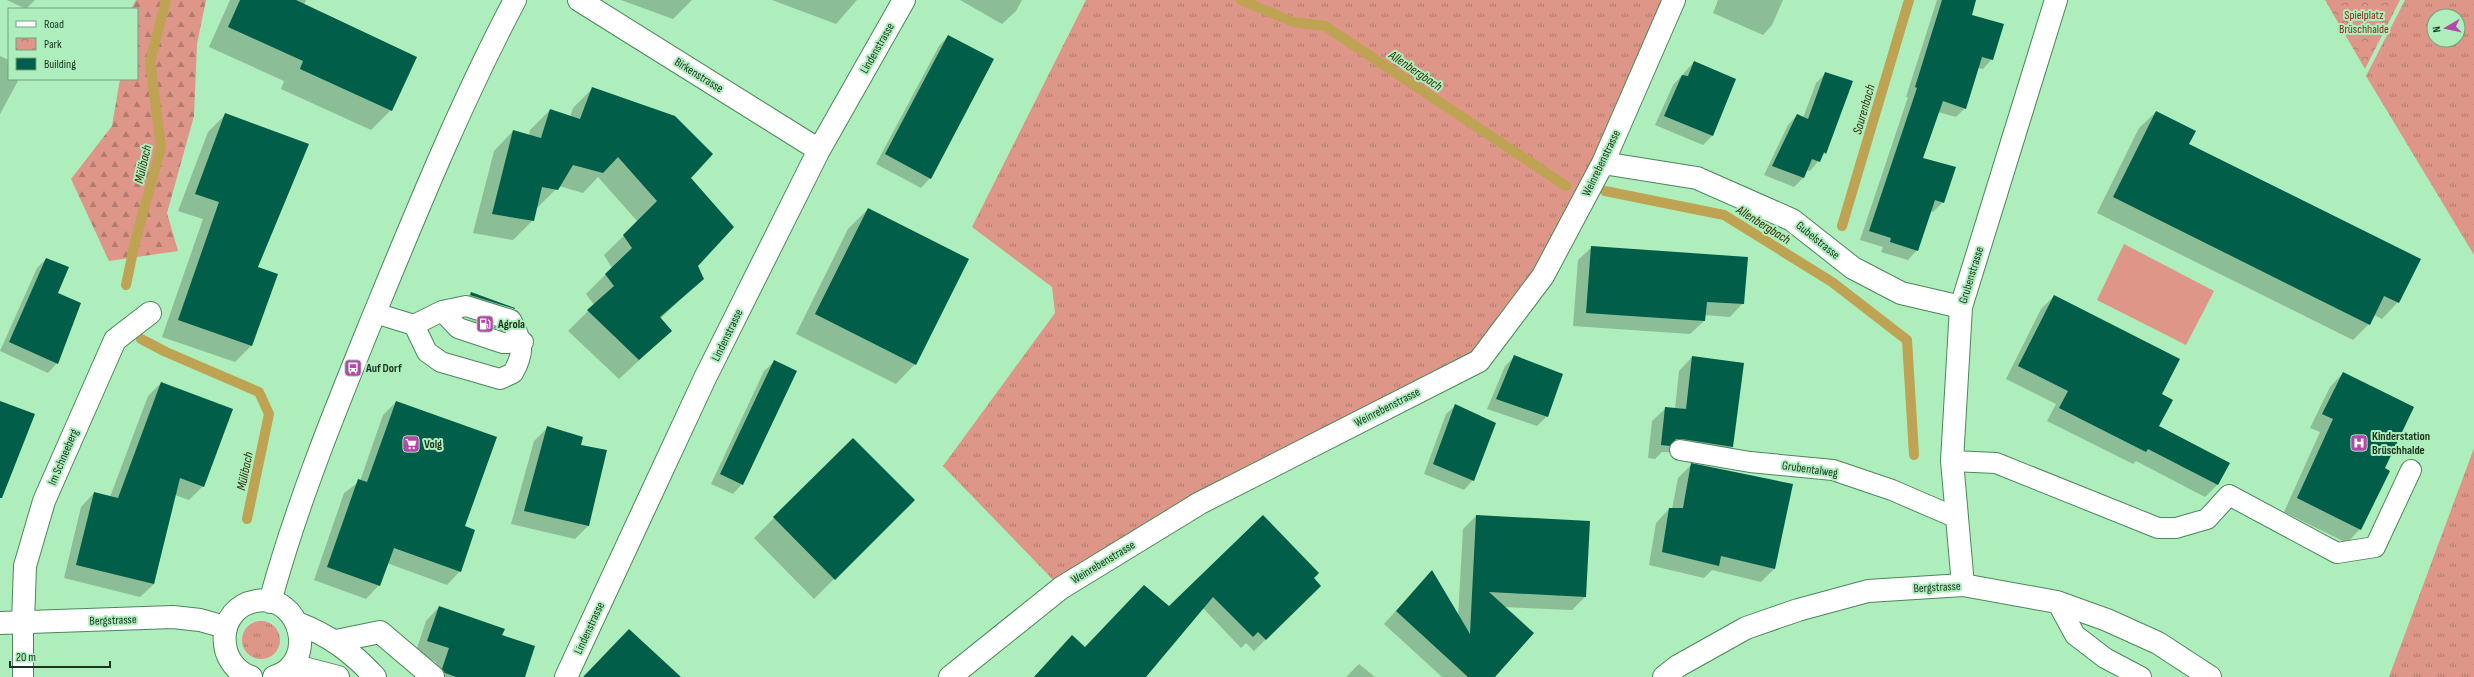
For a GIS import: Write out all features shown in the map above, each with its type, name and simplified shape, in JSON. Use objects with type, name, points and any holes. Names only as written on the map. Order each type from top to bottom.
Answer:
[{"type":"street","points":[[270,602],[301,506],[375,313],[443,148],[515,0]]},
{"type":"street","name":"Birkenstrasse","points":[[579,0],[819,150]]},
{"type":"street","name":"Lindenstrasse","points":[[566,677],[705,378],[819,150],[904,0]]},
{"type":"street","name":"Weinrebenstrasse","points":[[950,677],[1061,588],[1194,507],[1479,361],[1543,276],[1603,163],[1674,0]]},
{"type":"street","name":"Grubenstrasse","points":[[1963,585],[1952,461],[1961,307],[2056,0]]},
{"type":"street","name":"Gubelstrasse","points":[[1603,163],[1697,178],[1792,220],[1853,268],[1901,293],[1961,307]]},
{"type":"street","name":"Im Schneeberg","points":[[23,623],[25,566],[44,501],[115,340],[150,313]]},
{"type":"street","name":"Bergstrasse","points":[[1664,677],[1678,666],[1746,628],[1798,610],[1868,591],[1963,585],[2057,602],[2107,620],[2158,643],[2210,677]]},
{"type":"street","points":[[252,677],[233,666],[226,654],[224,641],[225,627],[232,615],[243,606],[256,601],[270,602],[281,606],[291,613],[297,623],[301,644],[292,665],[274,677]]},
{"type":"street","name":"Bergstrasse","points":[[0,624],[173,617],[200,620],[225,627]]},
{"type":"street","points":[[297,623],[321,632],[336,642],[356,657],[375,677]]},
{"type":"street","points":[[336,642],[380,632],[433,677]]},
{"type":"street","points":[[292,665],[332,676]]},
{"type":"lane","points":[[375,313],[414,325],[442,311],[466,306],[511,320],[522,342],[520,361],[513,373],[500,379],[440,362],[427,352],[414,325]]},
{"type":"lane","name":"Grubentalweg","points":[[1680,450],[1750,462],[1832,470],[1892,490],[1956,518]]},
{"type":"lane","points":[[1952,461],[1996,463],[2158,528],[2176,528],[2207,519],[2229,495],[2336,553],[2375,547],[2411,470]]},
{"type":"lane","points":[[2057,602],[2075,636],[2105,658],[2141,677]]},
{"type":"lane","points":[[23,623],[24,677]]},
{"type":"green space","points":[[136,0],[206,0],[197,44],[194,116],[167,213],[178,251],[109,261],[71,179],[112,126],[120,80],[138,80],[138,8],[132,8]]},
{"type":"green space","points":[[1086,0],[1674,0],[1603,163],[1479,361],[1061,588],[943,466],[1055,313],[1052,287],[972,227]]},
{"type":"green space","name":"Spielplatz Brüschhalde","points":[[2325,0],[2400,0],[2365,69]]},
{"type":"green space","points":[[2405,0],[2474,0],[2474,255],[2366,76]]},
{"type":"green space","points":[[2124,244],[2214,291],[2186,345],[2097,300]]},
{"type":"green space","points":[[2474,448],[2474,677],[2389,677]]},
{"type":"green space","points":[[261,621],[271,624],[277,630],[280,640],[277,650],[271,656],[261,659],[251,656],[245,650],[242,640],[245,630],[251,624]]},
{"type":"building","points":[[240,0],[296,0],[417,57],[392,111],[300,69],[303,61],[228,27]]},
{"type":"building","points":[[1942,0],[1976,0],[1972,15],[2004,24],[1993,60],[1982,57],[1966,109],[1943,101],[1923,158],[1956,167],[1944,203],[1935,200],[1918,251],[1890,242],[1891,238],[1869,231],[1917,88],[1915,87]]},
{"type":"building","points":[[948,35],[994,59],[931,179],[885,154]]},
{"type":"building","points":[[1694,61],[1736,79],[1713,136],[1664,116],[1682,75],[1688,76]]},
{"type":"building","points":[[1825,72],[1853,81],[1826,154],[1824,152],[1820,162],[1812,159],[1804,178],[1772,166],[1797,114],[1808,119]]},
{"type":"building","points":[[592,87],[675,116],[713,154],[691,178],[734,227],[698,266],[704,279],[660,317],[672,331],[639,360],[587,310],[614,286],[605,274],[632,248],[623,235],[657,201],[618,157],[603,173],[573,165],[558,190],[542,187],[534,221],[492,214],[513,130],[541,138],[550,109],[580,119]]},
{"type":"building","points":[[2156,111],[2196,131],[2189,144],[2421,259],[2399,303],[2384,296],[2370,325],[2113,197]]},
{"type":"building","points":[[225,113],[309,144],[258,267],[278,274],[252,346],[178,320],[219,202],[195,194]]},
{"type":"building","points":[[868,208],[969,259],[916,365],[815,314]]},
{"type":"building","points":[[1591,246],[1748,257],[1744,304],[1707,302],[1705,321],[1586,313]]},
{"type":"building","points":[[46,258],[69,267],[58,293],[81,303],[58,364],[9,342]]},
{"type":"building","points":[[471,292],[515,308],[515,309],[470,295]]},
{"type":"building","points":[[2054,295],[2180,359],[2162,394],[2173,400],[2159,426],[2230,463],[2218,485],[2148,449],[2146,452],[2059,408],[2068,391],[2018,366]]},
{"type":"building","points":[[465,318],[503,330],[504,331]]},
{"type":"building","points":[[1514,355],[1563,374],[1548,417],[1496,399]]},
{"type":"building","points":[[1692,356],[1744,363],[1733,447],[1682,439],[1676,439],[1670,446],[1661,445],[1665,407],[1686,409]]},
{"type":"building","points":[[774,360],[797,371],[743,485],[720,474]]},
{"type":"building","name":"Kinderstation Brüschhalde","points":[[2343,372],[2414,407],[2385,468],[2390,471],[2361,530],[2297,498],[2333,419],[2322,414]]},
{"type":"building","points":[[161,382],[233,409],[204,487],[180,478],[154,584],[76,565],[94,492],[118,498]]},
{"type":"building","points":[[0,401],[35,414],[2,498],[0,498]]},
{"type":"building","points":[[396,401],[497,437],[465,526],[475,530],[461,572],[394,548],[380,586],[327,567],[358,479],[367,482]]},
{"type":"building","points":[[1455,404],[1496,423],[1474,481],[1433,464]]},
{"type":"building","points":[[547,426],[583,437],[581,445],[607,450],[589,526],[524,511]]},
{"type":"building","points":[[853,438],[915,500],[835,580],[773,517]]},
{"type":"building","points":[[1691,463],[1793,484],[1775,569],[1721,556],[1719,566],[1662,552],[1669,508],[1683,508]]},
{"type":"building","points":[[1263,515],[1319,573],[1314,578],[1321,586],[1266,640],[1258,632],[1253,637],[1213,597],[1146,677],[1034,677],[1072,635],[1085,647],[1144,585],[1169,606]]},
{"type":"building","points":[[1476,515],[1590,521],[1586,597],[1489,592],[1534,633],[1495,677],[1468,677],[1396,611],[1432,570],[1470,634]]},
{"type":"building","points":[[439,606],[505,629],[502,635],[535,646],[525,677],[456,677],[445,673],[442,669],[449,648],[427,641]]},
{"type":"building","points":[[629,629],[681,677],[583,677]]},
{"type":"waterway","name":"Mülibach","points":[[126,285],[135,242],[161,147],[150,62],[166,0]]},
{"type":"waterway","name":"Allenbergbach","points":[[1241,0],[1293,22],[1325,26],[1566,186]]},
{"type":"waterway","name":"Saurenbach","points":[[1842,226],[1909,0]]},
{"type":"waterway","name":"Allenbergbach","points":[[1605,191],[1724,215],[1832,282],[1907,340],[1914,455]]},
{"type":"waterway","name":"Mülibach","points":[[141,339],[166,352],[259,392],[269,414],[247,519]]},
{"type":"place","name":"Agrola","points":[[485,324]]},
{"type":"place","name":"Auf Dorf","points":[[353,368]]},
{"type":"place","name":"Kinderstation Brüschhalde","points":[[2359,443]]},
{"type":"place","name":"Volg","points":[[411,444]]}]
